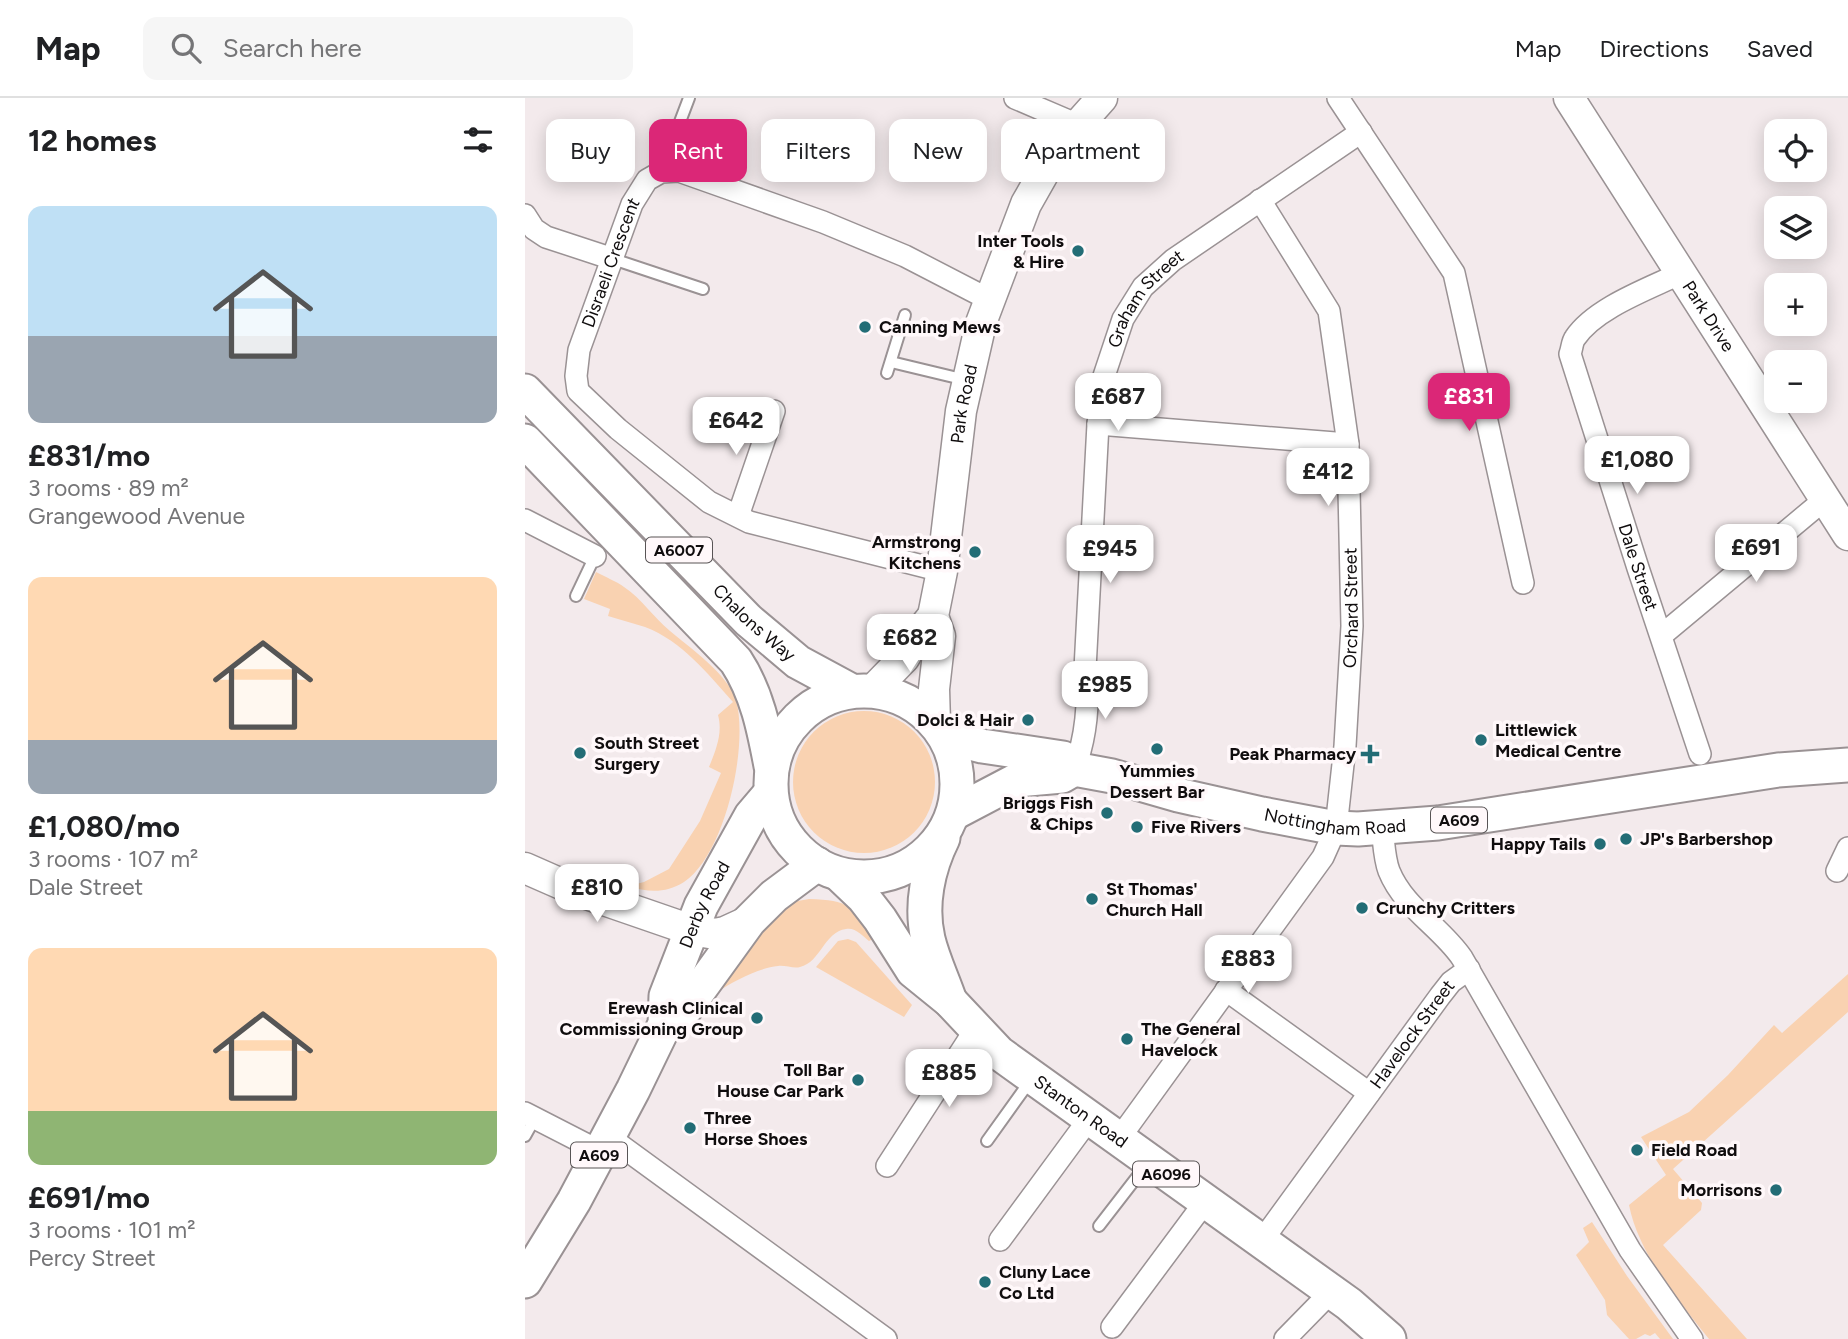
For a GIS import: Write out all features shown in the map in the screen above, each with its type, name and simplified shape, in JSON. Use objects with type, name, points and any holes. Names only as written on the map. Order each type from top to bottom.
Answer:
[{"type":"main road","name":"Chalons Way","points":[[525,390],[748,620],[798,662],[861,690]]},
{"type":"main road","name":"Chalons Way","points":[[525,441],[736,661],[747,677],[761,716],[769,781]]},
{"type":"main road","points":[[861,690],[905,700],[941,730],[954,761],[958,783],[951,822],[932,849],[905,866],[871,876],[830,871],[803,853],[772,809],[769,781],[781,737],[807,710],[861,690]]},
{"type":"main road","name":"Nottingham Road","points":[[941,730],[982,746],[1063,758],[1074,769],[1112,776],[1178,795],[1336,828],[1382,828],[1498,815],[1778,770],[1848,765]]},
{"type":"main road","name":"Nottingham Road","points":[[951,822],[1017,780],[1062,776],[1074,769]]},
{"type":"main road","name":"Derby Road","points":[[525,1280],[550,1244],[605,1145],[665,1024],[666,996],[701,906],[769,781]]},
{"type":"main road","name":"Stanton Road","points":[[950,1001],[929,942],[925,915],[933,860],[951,822]]},
{"type":"main road","name":"Derby Road","points":[[665,1024],[686,1008],[749,922],[774,896],[830,871]]},
{"type":"main road","name":"Stanton Road","points":[[830,871],[863,897],[913,971],[950,1001],[999,1053],[1331,1292],[1389,1339]]},
{"type":"street","points":[[1015,98],[1064,119]]},
{"type":"street","name":"Park Road","points":[[1083,119],[1102,98]]},
{"type":"street","points":[[1338,98],[1454,273],[1523,583]]},
{"type":"street","name":"Park Drive","points":[[1569,98],[1848,535]]},
{"type":"street","name":"Graham Street","points":[[1074,769],[1081,752],[1088,687],[1085,669],[1098,424],[1109,358],[1123,319],[1143,287],[1173,260],[1361,132]]},
{"type":"street","name":"Disraeli Crescent","points":[[649,179],[632,204],[579,350],[576,376],[578,391],[618,429],[709,502],[749,522],[942,571]]},
{"type":"street","points":[[710,182],[823,222],[905,257],[990,300]]},
{"type":"street","name":"Park Road","points":[[933,616],[942,571],[966,380],[981,323],[1026,204],[1038,182]]},
{"type":"street","name":"Orchard Street","points":[[1118,1140],[1226,990],[1269,943],[1323,857],[1336,828],[1345,746],[1352,626],[1348,444],[1329,311],[1260,200]]},
{"type":"street","points":[[525,215],[534,229],[546,237],[613,259]]},
{"type":"street","name":"Dale Street","points":[[1679,274],[1625,299],[1593,320],[1574,339],[1570,354],[1700,754]]},
{"type":"street","points":[[738,516],[774,411]]},
{"type":"street","points":[[1098,424],[1348,444]]},
{"type":"street","points":[[1662,635],[1824,500]]},
{"type":"street","points":[[526,513],[595,556]]},
{"type":"street","points":[[861,690],[904,658],[933,616]]},
{"type":"street","points":[[933,616],[940,636],[934,689],[941,730]]},
{"type":"street","name":"Havelock Street","points":[[1261,1242],[1446,988],[1469,969],[1457,949],[1411,905],[1394,881],[1387,862],[1382,828]]},
{"type":"street","points":[[1837,871],[1848,848]]},
{"type":"street","points":[[525,867],[575,890],[691,930],[715,934],[749,922]]},
{"type":"street","points":[[1469,969],[1630,1250],[1692,1339]]},
{"type":"street","points":[[1226,990],[1369,1093]]},
{"type":"street","points":[[887,1166],[975,1030]]},
{"type":"street","points":[[1000,1240],[1089,1119]]},
{"type":"street","points":[[528,1122],[605,1145],[886,1339]]},
{"type":"street","points":[[1112,1327],[1205,1202]]},
{"type":"street","points":[[1285,1339],[1331,1292]]},
{"type":"lane","points":[[681,119],[689,98]]},
{"type":"lane","points":[[613,259],[703,289]]},
{"type":"lane","points":[[905,315],[889,368],[966,380]]},
{"type":"lane","points":[[576,596],[595,556]]},
{"type":"lane","points":[[987,1141],[1032,1079]]},
{"type":"lane","points":[[1099,1226],[1149,1161]]},
{"type":"shaded area","points":[[596,572],[637,597],[664,626],[717,671],[732,690],[736,700],[739,744],[736,771],[722,825],[699,868],[684,882],[663,890],[649,891],[628,886],[644,882],[669,869],[700,821],[721,773],[709,767],[719,735],[718,715],[733,702],[693,659],[671,641],[645,627],[608,616],[610,609],[584,599]]},
{"type":"shaded area","points":[[864,711],[891,716],[914,732],[930,755],[935,782],[930,809],[914,832],[891,848],[864,853],[837,848],[814,832],[798,809],[793,782],[798,755],[814,732],[837,716]]},
{"type":"shaded area","points":[[809,899],[842,903],[854,912],[875,938],[869,941],[853,929],[839,931],[807,964],[762,969],[717,992],[752,933],[792,902]]},
{"type":"shaded area","points":[[848,939],[856,942],[912,1005],[904,1017],[816,967],[838,941]]},
{"type":"shaded area","points":[[1848,974],[1848,1012],[1673,1169],[1702,1203],[1701,1210],[1663,1245],[1747,1339],[1709,1339],[1661,1276],[1634,1224],[1629,1205],[1666,1175],[1641,1137],[1689,1112],[1774,1025],[1782,1033]]},
{"type":"shaded area","points":[[1592,1222],[1673,1339],[1660,1339],[1655,1333],[1629,1339],[1607,1315],[1605,1300],[1576,1255],[1589,1242],[1583,1228]]},
{"type":"place","name":"Inter Tools & Hire","points":[[1078,251]]},
{"type":"place","name":"Canning Mews","points":[[865,327]]},
{"type":"place","name":"Armstrong Kitchens","points":[[975,552]]},
{"type":"place","name":"Dolci & Hair","points":[[1028,720]]},
{"type":"place","name":"Littlewick Medical Centre","points":[[1481,740]]},
{"type":"place","name":"Yummies Dessert Bar","points":[[1157,749]]},
{"type":"place","name":"South Street Surgery","points":[[580,753]]},
{"type":"place","name":"Peak Pharmacy","points":[[1370,754]]},
{"type":"place","name":"Briggs Fish & Chips","points":[[1107,813]]},
{"type":"place","name":"Five Rivers","points":[[1137,827]]},
{"type":"place","name":"JP's Barbershop","points":[[1626,839]]},
{"type":"place","name":"Happy Tails","points":[[1600,844]]},
{"type":"place","name":"St Thomas' Church Hall","points":[[1092,899]]},
{"type":"place","name":"Crunchy Critters","points":[[1362,908]]},
{"type":"place","name":"Erewash Clinical Commissioning Group","points":[[757,1018]]},
{"type":"place","name":"The General Havelock","points":[[1127,1039]]},
{"type":"place","name":"Toll Bar House Car Park","points":[[858,1080]]},
{"type":"place","name":"Three Horse Shoes","points":[[690,1128]]},
{"type":"place","name":"Field Road","points":[[1637,1150]]},
{"type":"place","name":"Morrisons","points":[[1776,1190]]},
{"type":"place","name":"Cluny Lace Co Ltd","points":[[985,1282]]}]
